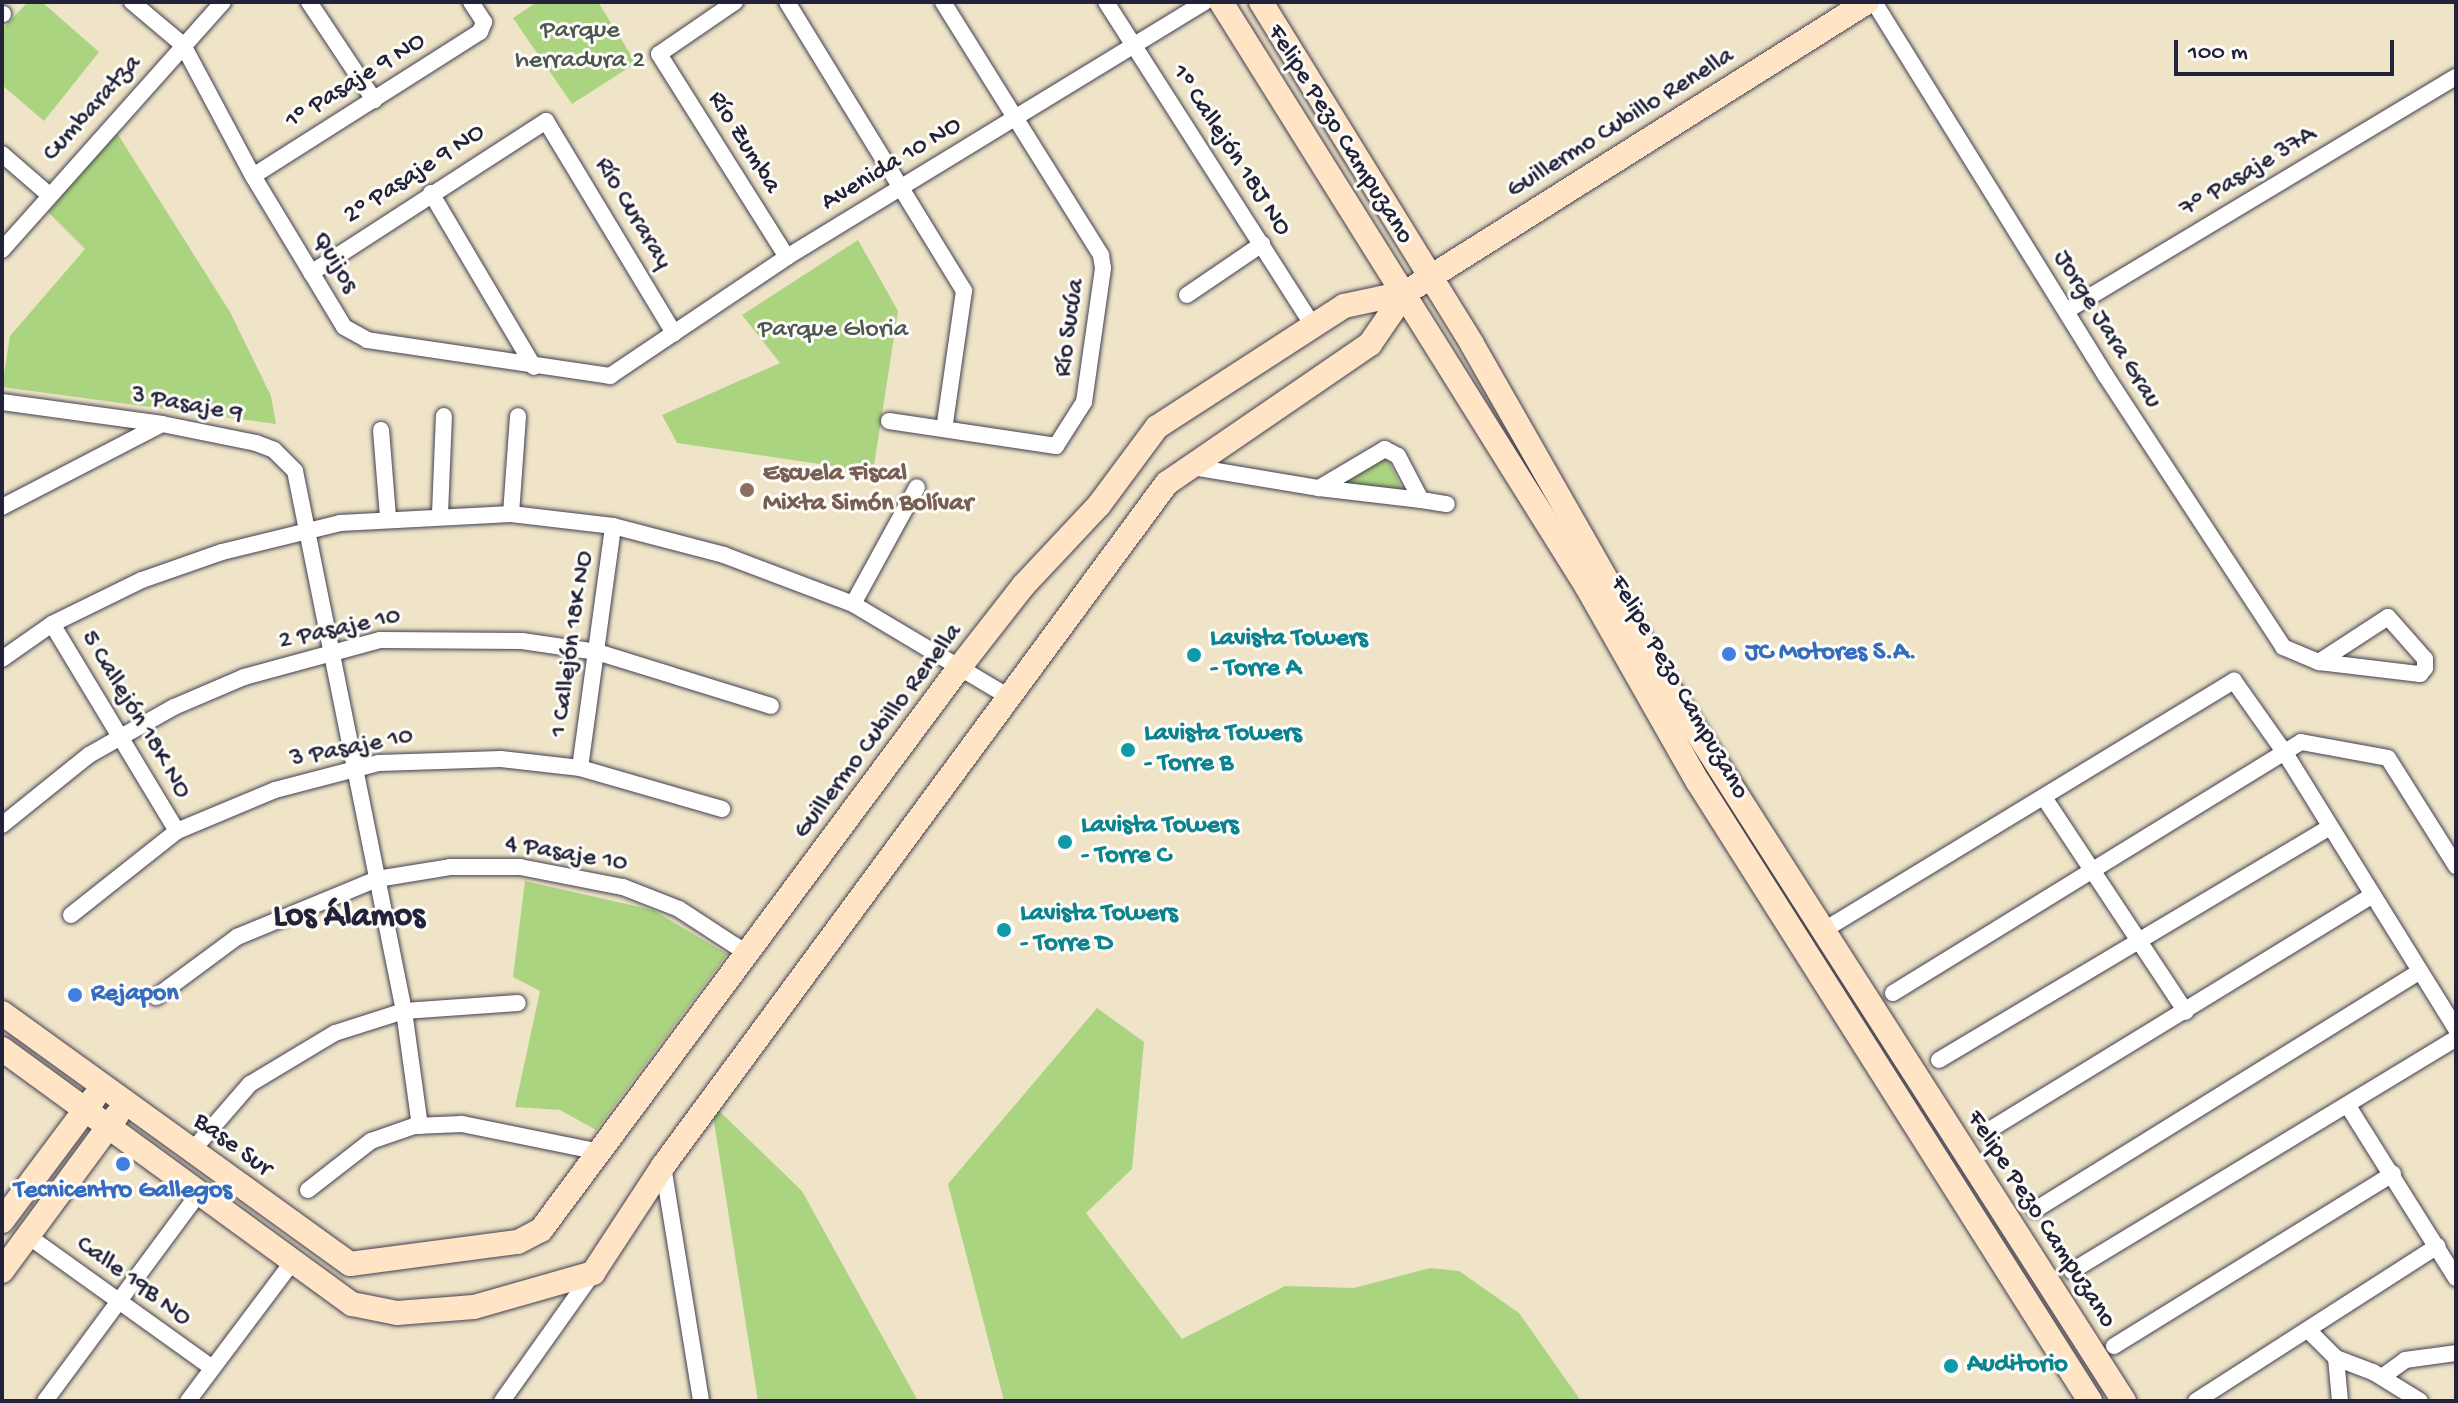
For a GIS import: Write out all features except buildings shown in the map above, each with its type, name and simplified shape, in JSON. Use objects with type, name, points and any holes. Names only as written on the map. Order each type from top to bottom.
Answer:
[{"type":"street","name":"Quijos","points":[[132,2],[183,45],[253,176],[344,327],[356,336],[534,367],[610,376]]},
{"type":"street","name":"Cumbaratza","points":[[2,250],[48,194],[223,2]]},
{"type":"street","points":[[309,2],[374,100]]},
{"type":"street","name":"1º Pasaje 9 NO","points":[[253,176],[483,28],[471,2]]},
{"type":"street","name":"Río Zumba","points":[[735,2],[659,54],[787,257]]},
{"type":"street","points":[[787,2],[964,291],[944,429]]},
{"type":"street","points":[[943,2],[1015,119]]},
{"type":"street","name":"1º Callejón 18J NO","points":[[1106,2],[1313,326]]},
{"type":"street","name":"Avenida 10 NO","points":[[610,376],[787,257],[1204,2]]},
{"type":"street","name":"Felipe Pezo Campuzano","points":[[1221,2],[1587,587],[1698,782],[2090,1401]]},
{"type":"street","name":"Felipe Pezo Campuzano","points":[[1261,2],[1431,276],[1721,770],[2124,1401]]},
{"type":"street","name":"Guillermo Cubillo Renella","points":[[449,1250],[518,1242],[541,1230],[595,1151],[745,952],[874,790],[959,668],[1023,586],[1099,505],[1157,427],[1344,306],[1405,293],[1867,2]]},
{"type":"street","name":"Jorge Jara Grau","points":[[1874,2],[2066,311],[2283,647],[2319,662],[2420,674],[2425,668],[2425,659],[2388,617],[2319,662]]},
{"type":"street","name":"7° Pasaje 37A","points":[[2066,311],[2456,77]]},
{"type":"street","name":"Río Sucúa","points":[[889,421],[1053,448],[1084,402],[1103,261],[1015,119]]},
{"type":"street","name":"2º Pasaje 9 NO","points":[[311,273],[546,121]]},
{"type":"street","name":"Río Curaray","points":[[546,121],[674,333]]},
{"type":"street","points":[[2,154],[48,194]]},
{"type":"street","points":[[431,193],[534,367]]},
{"type":"street","points":[[1187,295],[1262,244]]},
{"type":"street","name":"Guillermo Cubillo Renella","points":[[502,1401],[593,1273],[663,1166],[1131,529],[1187,466],[1370,344],[1405,293]]},
{"type":"street","name":"3 Pasaje 9","points":[[2,402],[162,424],[274,450],[295,471],[303,531],[331,652],[404,1011],[420,1126]]},
{"type":"street","points":[[440,514],[444,416]]},
{"type":"street","points":[[511,514],[518,416]]},
{"type":"street","points":[[2,507],[162,424]]},
{"type":"street","points":[[381,430],[388,517]]},
{"type":"street","points":[[1319,488],[1385,449],[1398,456],[1421,500]]},
{"type":"street","points":[[1187,466],[1319,488],[1447,504]]},
{"type":"street","points":[[853,604],[917,487]]},
{"type":"street","points":[[2,659],[52,624],[142,580],[303,531],[388,517],[511,514],[613,526],[724,555],[853,604],[1009,697]]},
{"type":"street","name":"1 Callejón 18K NO","points":[[580,768],[613,526]]},
{"type":"street","name":"5 Callejón 18K NO","points":[[52,624],[122,734],[177,831]]},
{"type":"street","name":"2 Pasaje 10","points":[[2,825],[122,734],[244,677],[380,640],[433,636],[597,652],[771,706]]},
{"type":"street","points":[[1824,930],[2045,799],[2234,681],[2285,753],[2328,828],[2420,971],[2454,1017]]},
{"type":"street","points":[[1893,993],[2093,874],[2301,742],[2388,758],[2456,866]]},
{"type":"street","name":"3 Pasaje 10","points":[[71,915],[177,831],[275,790],[355,767],[438,758],[580,768],[722,809]]},
{"type":"street","points":[[1698,782],[1721,770]]},
{"type":"street","points":[[2045,799],[2186,1012]]},
{"type":"street","points":[[1939,1060],[2328,828]]},
{"type":"street","name":"4 Pasaje 10","points":[[156,997],[237,937],[377,879],[478,865],[566,874],[679,909],[745,952]]},
{"type":"street","points":[[1986,1132],[2371,896]]},
{"type":"street","points":[[2035,1210],[2420,971]]},
{"type":"street","points":[[191,1152],[250,1084],[284,1059],[335,1033],[404,1011],[518,1003]]},
{"type":"street","name":"Base Sur","points":[[2,1013],[350,1264],[449,1250]]},
{"type":"street","points":[[2072,1271],[2456,1038]]},
{"type":"street","points":[[2,1049],[291,1264],[352,1304],[397,1313],[474,1307],[593,1273]]},
{"type":"street","points":[[3,1217],[103,1086]]},
{"type":"street","points":[[2,1271],[126,1103]]},
{"type":"street","points":[[2348,1106],[2456,1278]]},
{"type":"street","points":[[308,1190],[371,1141],[420,1126],[462,1124],[595,1151]]},
{"type":"street","points":[[663,1166],[701,1401]]},
{"type":"street","points":[[2114,1346],[2393,1174]]},
{"type":"street","points":[[45,1401],[198,1194]]},
{"type":"street","name":"Calle 19B NO","points":[[28,1236],[211,1367]]},
{"type":"street","points":[[2196,1401],[2437,1246]]},
{"type":"street","points":[[188,1401],[291,1264]]},
{"type":"street","points":[[2309,1331],[2336,1358],[2382,1377],[2420,1401]]},
{"type":"street","points":[[2382,1377],[2405,1360],[2456,1353]]},
{"type":"street","points":[[2336,1358],[2340,1401]]},
{"type":"green space","points":[[28,2],[42,2],[99,52],[44,121],[2,85],[2,29]]},
{"type":"green space","name":"Parque herradura 2","points":[[537,2],[598,2],[636,63],[572,104],[513,18]]},
{"type":"green space","points":[[117,133],[230,312],[271,396],[276,424],[2,387],[10,336],[85,249],[48,212]]},
{"type":"green space","name":"Parque Gloria","points":[[858,240],[898,311],[873,472],[677,443],[662,415],[780,363],[742,315]]},
{"type":"green space","points":[[1382,458],[1388,460],[1403,491],[1344,484]]},
{"type":"green space","points":[[525,881],[653,910],[727,954],[596,1130],[560,1110],[515,1107],[540,991],[513,977]]},
{"type":"green space","points":[[1097,1008],[1144,1042],[1132,1169],[1086,1213],[1182,1339],[1285,1286],[1354,1288],[1430,1268],[1459,1271],[1519,1313],[1581,1401],[1004,1401],[948,1184]]},
{"type":"green space","points":[[711,1103],[802,1191],[918,1401],[758,1401]]},
{"type":"place","name":"Escuela Fiscal Mixta Simón Bolívar","points":[[747,490]]},
{"type":"place","name":"JC Motores S.A.","points":[[1729,654]]},
{"type":"place","name":"Lavista Towers - Torre A","points":[[1194,655]]},
{"type":"place","name":"Lavista Towers - Torre B","points":[[1128,750]]},
{"type":"place","name":"Lavista Towers - Torre C","points":[[1065,842]]},
{"type":"place","name":"Lavista Towers - Torre D","points":[[1004,930]]},
{"type":"place","name":"Rejapon","points":[[75,995]]},
{"type":"place","name":"Tecnicentro Gallegos","points":[[123,1164]]},
{"type":"place","name":"Auditorio","points":[[1951,1366]]},
{"type":"district","name":"Los Álamos","points":[[349,919]]}]
